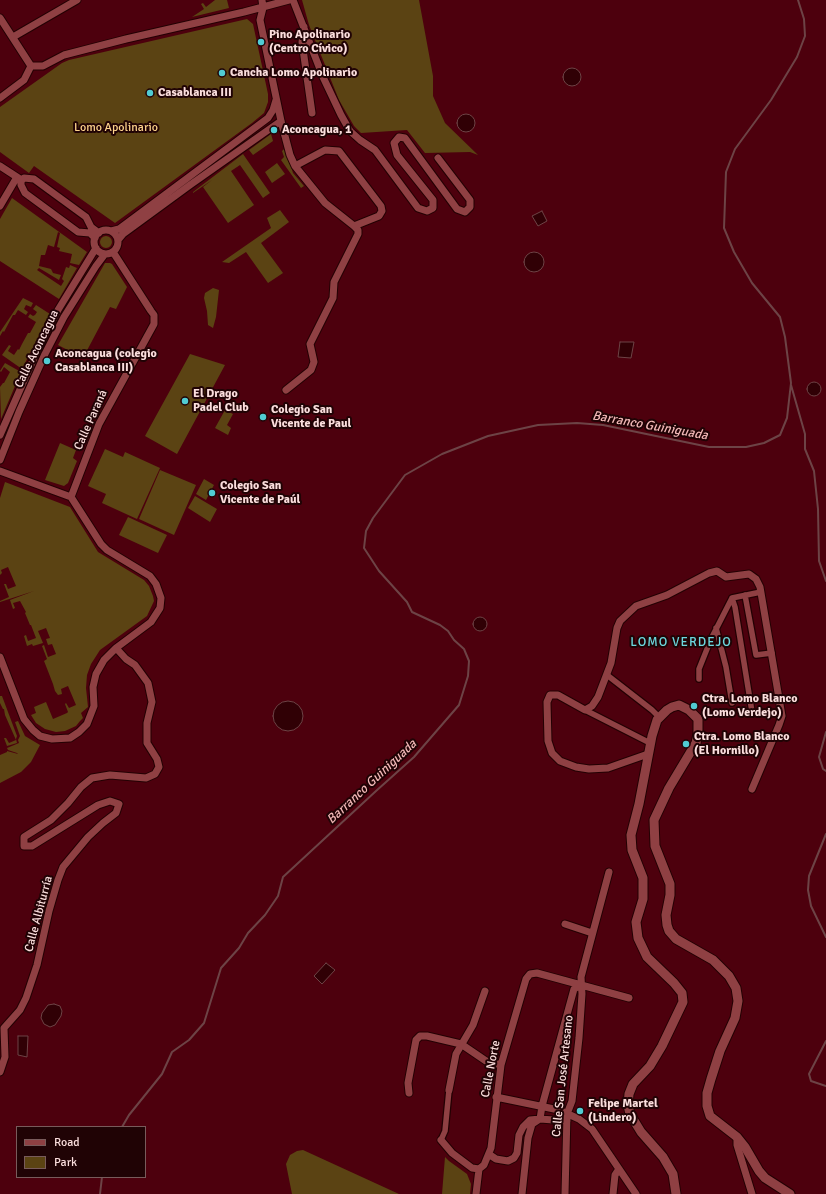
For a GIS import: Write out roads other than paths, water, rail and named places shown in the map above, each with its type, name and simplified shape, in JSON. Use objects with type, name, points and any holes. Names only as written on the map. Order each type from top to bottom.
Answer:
[{"type":"street","points":[[13,38],[77,0]]},
{"type":"street","points":[[31,66],[43,66],[64,55],[262,4],[289,0]]},
{"type":"street","points":[[293,0],[323,77],[350,131],[375,150],[418,208],[427,211],[433,208],[433,200],[397,155],[394,143],[399,137],[405,138],[457,209],[466,212],[470,208],[470,200],[438,158]]},
{"type":"street","points":[[262,4],[260,20],[281,121],[290,155],[295,166],[325,203],[358,230],[357,238],[334,282],[333,298],[310,344],[314,362],[311,370],[286,390]]},
{"type":"street","points":[[0,18],[31,66]]},
{"type":"street","points":[[304,27],[302,42],[312,113]]},
{"type":"street","points":[[0,98],[24,80],[31,66]]},
{"type":"street","points":[[277,98],[273,110],[268,118],[119,229],[111,231],[105,230],[97,235],[94,244],[96,248],[99,252],[105,254],[113,252],[117,246],[118,240],[123,234],[281,121]]},
{"type":"street","points":[[295,166],[325,150],[339,150],[381,206],[382,212],[379,216],[354,226]]},
{"type":"street","points":[[0,166],[19,179],[34,179],[86,217],[97,235]]},
{"type":"street","points":[[19,179],[20,185],[25,193],[78,232],[97,235]]},
{"type":"street","points":[[0,206],[19,179]]},
{"type":"street","points":[[81,232],[89,222]]},
{"type":"street","points":[[111,231],[115,234],[118,240]]},
{"type":"street","name":"Calle Aconcagua","points":[[0,435],[37,351],[58,310],[96,248]]},
{"type":"street","name":"Calle Paraná","points":[[71,497],[100,424],[154,324],[154,315],[113,252]]},
{"type":"street","name":"Calle Aconcagua","points":[[0,460],[45,354],[64,317],[105,254]]},
{"type":"street","points":[[0,471],[71,497],[101,544],[150,576],[160,591],[161,598],[160,608],[151,622],[116,648],[104,660],[96,674],[93,687],[94,706],[87,724],[70,738],[52,739],[40,736],[32,730],[24,719],[0,657]]},
{"type":"street","points":[[585,710],[592,706],[598,697],[607,675],[611,663],[617,628],[620,621],[636,606],[667,595],[709,573],[718,571],[726,577],[750,574],[756,579],[761,592],[782,716],[752,789]]},
{"type":"street","points":[[699,679],[699,669],[716,628],[732,598],[761,592]]},
{"type":"street","points":[[746,595],[756,655],[772,653]]},
{"type":"street","points":[[732,598],[735,607],[752,712]]},
{"type":"street","points":[[716,628],[726,667],[732,703]]},
{"type":"street","name":"Calle Albiturría","points":[[0,1072],[5,1057],[4,1028],[20,1010],[26,998],[37,965],[49,911],[63,867],[88,837],[116,813],[119,804],[110,801],[98,805],[32,846],[24,846],[24,837],[51,820],[81,787],[92,778],[110,776],[146,778],[155,774],[160,767],[147,743],[147,723],[152,702],[148,684],[135,665],[126,659],[116,648]]},
{"type":"street","points":[[607,675],[659,717]]},
{"type":"street","points":[[648,754],[608,768],[590,769],[576,767],[560,761],[552,753],[548,741],[547,702],[550,695],[558,695],[650,743]]},
{"type":"street","points":[[677,1193],[673,1174],[662,1157],[641,1132],[630,1114],[628,1105],[629,1094],[633,1084],[650,1066],[662,1046],[683,1002],[682,994],[674,983],[647,957],[638,938],[636,922],[643,899],[643,878],[632,850],[630,835],[639,804],[650,743],[657,720],[672,707],[680,705],[689,710],[698,719],[698,734],[696,743],[669,788],[654,820],[654,846],[670,884],[670,895],[666,915],[669,931],[676,939],[713,960],[729,976],[736,988],[738,1001],[737,1010],[720,1051],[711,1079],[707,1093],[706,1106],[710,1116],[737,1137],[765,1178],[790,1194]]},
{"type":"street","points":[[581,985],[581,978],[592,932],[609,872]]},
{"type":"street","points":[[565,924],[592,932]]},
{"type":"street","name":"Calle Norte","points":[[479,1169],[484,1165],[492,1148],[496,1098],[501,1065],[526,978],[530,974],[537,972],[581,985]]},
{"type":"street","points":[[522,1194],[528,1138],[532,1124],[540,1118],[574,989],[581,985],[629,998]]},
{"type":"street","name":"Calle San José Artesano","points":[[565,1194],[567,1117],[572,1101],[579,1038],[582,994],[581,985]]},
{"type":"street","points":[[476,1194],[479,1169],[472,1168],[452,1153],[441,1140],[445,1131],[449,1090],[456,1054],[473,1025],[485,991]]},
{"type":"street","points":[[409,1093],[408,1083],[416,1040],[420,1036],[427,1036],[461,1044],[486,1061],[501,1065]]},
{"type":"street","points":[[496,1098],[559,1110],[567,1117]]},
{"type":"street","points":[[490,1155],[496,1159],[508,1161],[514,1158],[517,1153],[519,1135],[523,1126],[530,1120],[567,1117],[579,1119],[592,1129],[636,1194]]},
{"type":"street","points":[[737,1137],[736,1145],[752,1194]]},
{"type":"street","points":[[613,1194],[615,1175],[619,1169]]},
{"type":"waterway","name":"Barranco Guiniguada","points":[[123,1126],[129,1115],[162,1074],[172,1052],[189,1040],[204,1023],[221,968],[239,948],[248,933],[265,915],[278,896],[283,877],[414,757],[459,705],[468,676],[469,661],[464,649],[454,640],[448,631],[440,625],[412,612],[407,602],[379,571],[364,548],[366,531],[373,518],[405,475],[442,454],[488,436],[538,425],[577,423],[603,425],[709,447],[746,447],[764,443],[780,435],[787,418],[791,383],[785,337],[780,317],[752,283],[734,252],[724,228],[726,172],[735,149],[771,100],[797,57],[805,36],[804,19],[798,0]]},
{"type":"waterway","points":[[791,385],[805,434],[805,449],[814,471],[818,509],[819,561],[826,581]]},
{"type":"waterway","points":[[826,732],[819,757],[823,769],[826,771]]},
{"type":"waterway","points":[[826,834],[809,876],[808,890],[811,906],[826,937]]},
{"type":"waterway","points":[[826,1041],[809,1074],[811,1081],[826,1086]]},
{"type":"waterway","name":"Barranco Guiniguada","points":[[100,1194],[102,1178]]},
{"type":"place","name":"Pino Apolinario (Centro Cívico)","points":[[261,42]]},
{"type":"place","name":"Cancha Lomo Apolinario","points":[[222,73]]},
{"type":"place","name":"Casablanca III","points":[[150,93]]},
{"type":"place","name":"Aconcagua, 1","points":[[274,130]]},
{"type":"place","name":"Aconcagua (colegio Casablanca III)","points":[[47,361]]},
{"type":"place","name":"El Drago Padel Club","points":[[185,401]]},
{"type":"place","name":"Colegio San Vicente de Paul","points":[[263,417]]},
{"type":"place","name":"Colegio San Vicente de Paúl","points":[[212,493]]},
{"type":"place","name":"Ctra. Lomo Blanco (Lomo Verdejo)","points":[[694,706]]},
{"type":"place","name":"Ctra. Lomo Blanco (El Hornillo)","points":[[686,744]]},
{"type":"place","name":"Felipe Martel (Lindero)","points":[[580,1111]]},
{"type":"district","name":"LOMO VERDEJO","points":[[681,643]]},
{"type":"park label","name":"Lomo Apolinario","points":[[116,128]]}]
